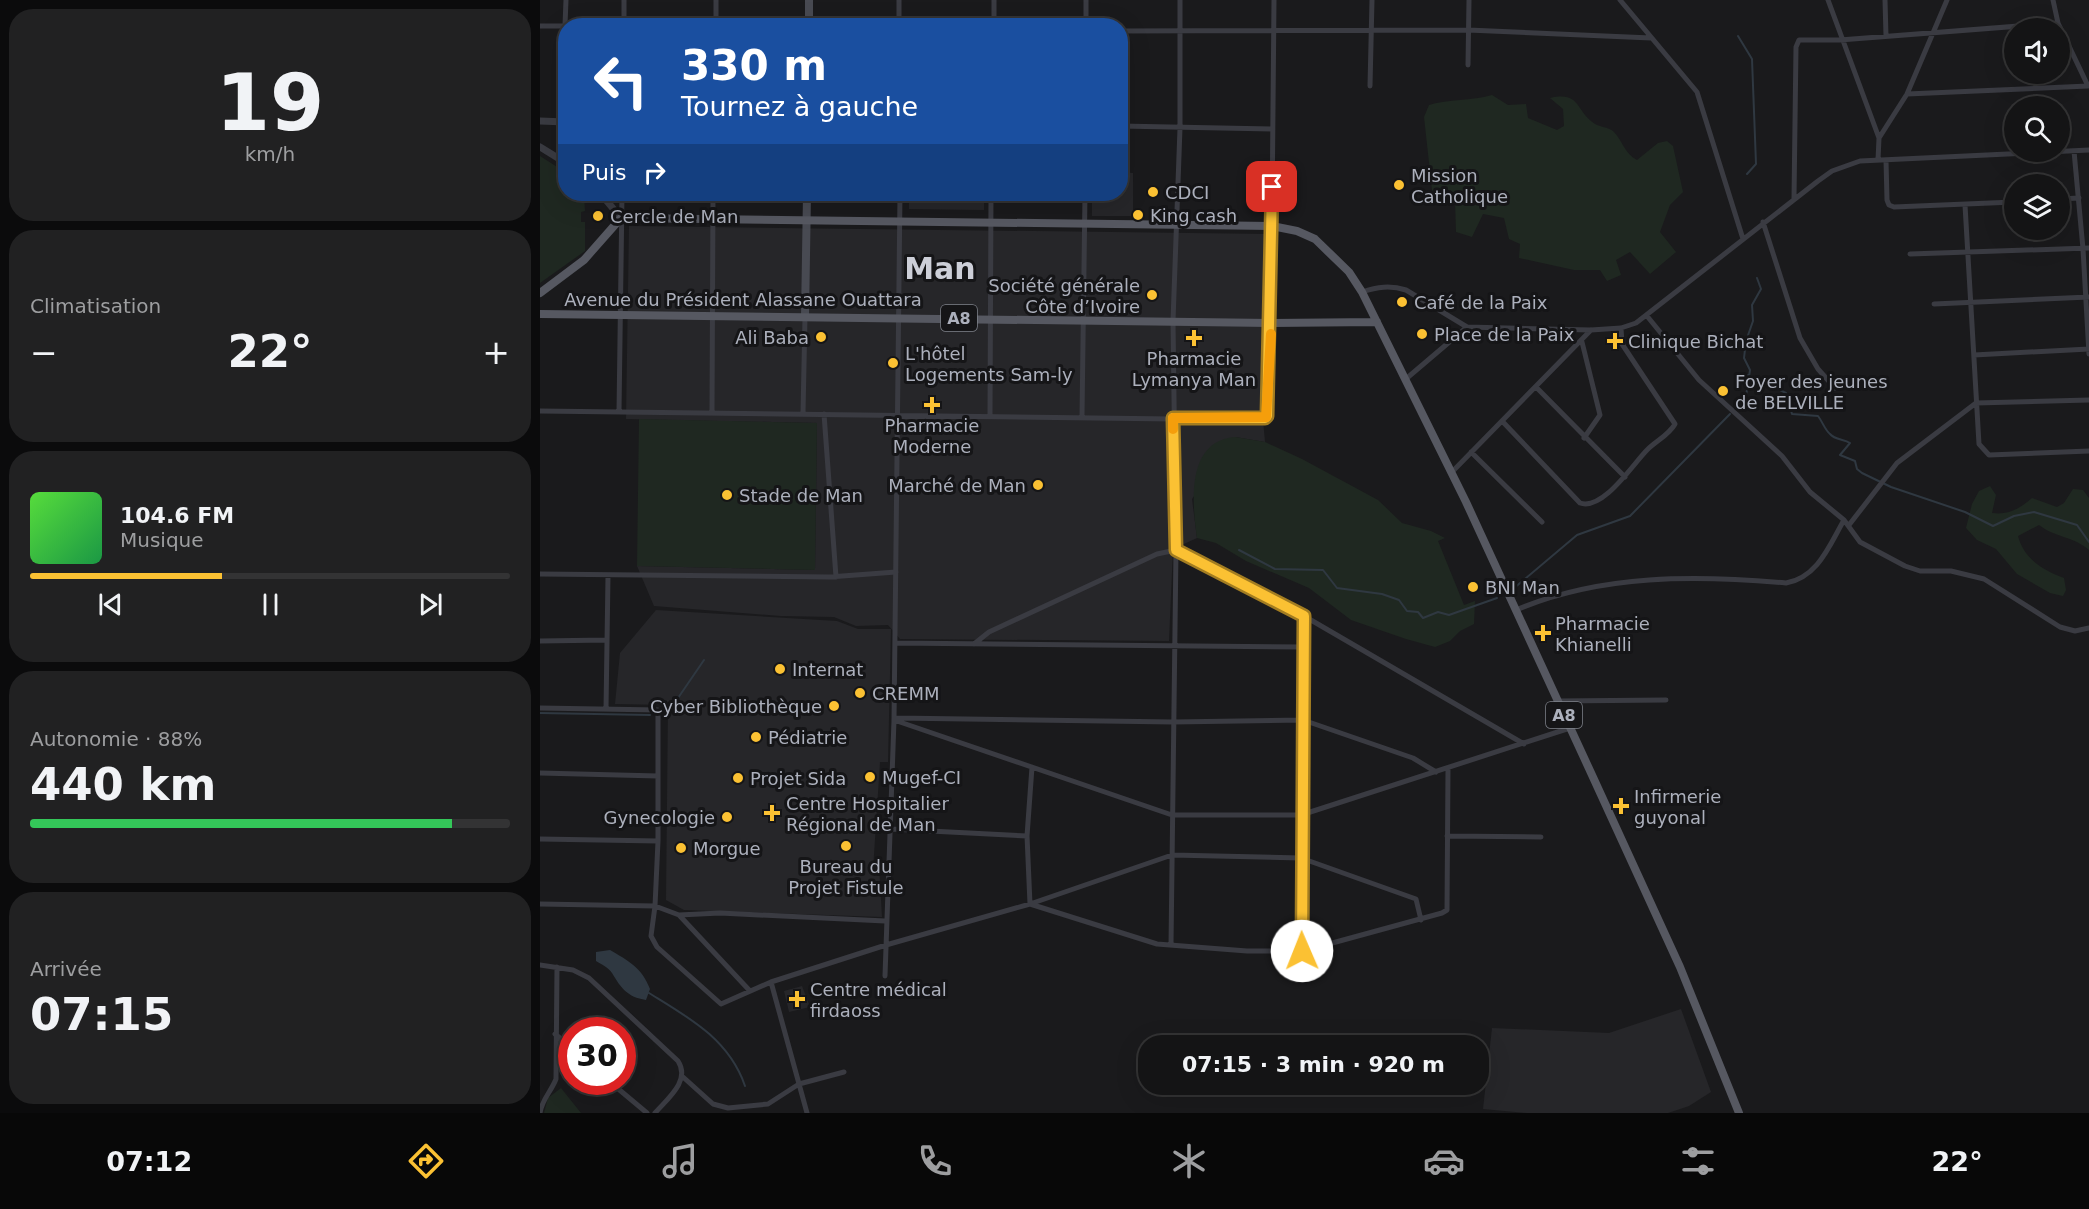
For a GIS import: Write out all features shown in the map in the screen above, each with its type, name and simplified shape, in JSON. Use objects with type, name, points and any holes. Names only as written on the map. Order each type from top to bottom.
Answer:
[{"type":"main road","points":[[809,0],[809,18]]},
{"type":"main road","points":[[805,317],[807,201]]},
{"type":"main road","points":[[540,293],[584,260],[621,218]]},
{"type":"main road","name":"A8","points":[[621,218],[1272,226],[1297,231],[1315,239],[1349,272],[1362,292],[1407,378],[1680,967],[1739,1113]]},
{"type":"main road","name":"Avenue du Président Alassane Ouattara","points":[[540,314],[620,317],[899,317],[1271,323],[1377,322]]},
{"type":"street","points":[[565,18],[566,0]]},
{"type":"street","points":[[624,0],[624,18]]},
{"type":"street","points":[[716,0],[716,18]]},
{"type":"street","points":[[899,0],[899,18]]},
{"type":"street","points":[[994,0],[994,18]]},
{"type":"street","points":[[1086,0],[1086,18]]},
{"type":"street","points":[[1171,945],[1176,550],[1173,321],[1180,128],[1180,0]]},
{"type":"street","points":[[540,411],[1266,417],[1271,323],[1274,0]]},
{"type":"street","points":[[1370,86],[1372,0]]},
{"type":"street","points":[[1468,65],[1469,0]]},
{"type":"street","points":[[1620,0],[1697,92],[1743,239]]},
{"type":"street","points":[[1828,0],[1840,40],[1879,138],[1878,160]]},
{"type":"street","points":[[1886,0],[1886,36]]},
{"type":"street","points":[[1879,138],[1907,94],[1947,0]]},
{"type":"street","points":[[2053,0],[2057,18]]},
{"type":"street","points":[[540,26],[558,25]]},
{"type":"street","points":[[1794,198],[1796,47],[1799,40],[1840,40],[2004,27]]},
{"type":"street","points":[[1128,31],[1468,30],[1652,38]]},
{"type":"street","points":[[1907,94],[2089,87],[2070,48]]},
{"type":"street","points":[[540,121],[558,122]]},
{"type":"street","points":[[1128,126],[1273,129]]},
{"type":"street","points":[[540,147],[558,158]]},
{"type":"street","points":[[1362,292],[1374,287],[1395,287],[1406,290],[1467,327],[1591,330],[1621,328],[1647,316],[1794,198],[1832,171],[1847,164],[1878,160],[2089,150]]},
{"type":"street","points":[[2074,151],[2086,248],[2089,354]]},
{"type":"street","points":[[1886,160],[1888,205],[2004,203]]},
{"type":"street","points":[[2070,198],[2079,198]]},
{"type":"street","points":[[607,201],[621,218]]},
{"type":"street","points":[[619,411],[622,201]]},
{"type":"street","points":[[711,412],[714,317],[713,201]]},
{"type":"street","points":[[885,976],[885,921],[891,830],[896,643],[900,201]]},
{"type":"street","points":[[990,415],[991,201]]},
{"type":"street","points":[[1082,416],[1085,201]]},
{"type":"street","points":[[1965,205],[1979,444],[1989,455],[2089,451]]},
{"type":"street","points":[[1763,222],[1800,338],[1818,369],[1834,388]]},
{"type":"street","points":[[1910,254],[1968,254],[2086,248]]},
{"type":"street","points":[[1934,304],[2087,297]]},
{"type":"street","points":[[1647,316],[1699,380],[1782,456],[1818,500],[1849,525],[1860,542],[1905,566],[1920,571],[1951,571],[1984,579],[2060,627],[2075,631],[2089,628]]},
{"type":"street","points":[[803,413],[805,317]]},
{"type":"street","points":[[1407,378],[1467,327]]},
{"type":"street","points":[[1502,421],[1580,504],[1591,503],[1614,489],[1647,449],[1675,424],[1622,344],[1621,328]]},
{"type":"street","points":[[1451,472],[1582,342],[1591,330]]},
{"type":"street","points":[[1582,342],[1600,415],[1584,438]]},
{"type":"street","points":[[1974,355],[2089,349]]},
{"type":"street","points":[[1536,387],[1625,477]]},
{"type":"street","points":[[1849,525],[1887,475],[1908,454],[1976,403],[2089,400]]},
{"type":"street","points":[[824,414],[836,577]]},
{"type":"street","points":[[1471,452],[1542,522]]},
{"type":"street","points":[[1516,610],[1567,592],[1650,580],[1715,577],[1786,583],[1798,581],[1808,577],[1844,520]]},
{"type":"street","points":[[974,644],[989,632],[1156,554],[1176,550],[1304,616],[1524,744]]},
{"type":"street","points":[[540,574],[836,577],[896,572]]},
{"type":"street","points":[[606,709],[608,576]]},
{"type":"street","points":[[1302,951],[1301,815],[1304,616]]},
{"type":"street","points":[[540,641],[607,640]]},
{"type":"street","points":[[896,643],[1303,647]]},
{"type":"street","points":[[1557,701],[1666,700]]},
{"type":"street","points":[[540,708],[658,710],[656,906],[651,936],[653,942],[716,1002],[728,1002],[771,982],[886,945],[1030,904],[1172,855],[1301,858],[1416,899],[1421,920]]},
{"type":"street","points":[[894,719],[1173,722],[1303,720],[1413,758],[1436,772]]},
{"type":"street","points":[[894,719],[1172,815],[1301,815],[1570,728]]},
{"type":"street","points":[[1030,904],[1027,836],[1032,767]]},
{"type":"street","points":[[1030,904],[1157,944],[1247,951],[1302,951],[1421,920],[1442,913],[1449,904],[1448,769]]},
{"type":"street","points":[[540,773],[658,776]]},
{"type":"street","points":[[891,830],[1027,836]]},
{"type":"street","points":[[1447,836],[1542,837]]},
{"type":"street","points":[[540,839],[658,841]]},
{"type":"street","points":[[540,904],[656,906],[680,915],[720,913],[885,921]]},
{"type":"street","points":[[680,915],[750,991]]},
{"type":"street","points":[[540,965],[573,970],[589,978],[678,1061],[683,1077],[713,1104],[728,1108],[768,1104],[800,1084],[844,1072]]},
{"type":"street","points":[[540,1113],[542,1102],[552,1090],[556,1079],[557,967]]},
{"type":"street","points":[[771,982],[807,1113]]},
{"type":"street","points":[[655,1113],[680,1084],[683,1077]]},
{"type":"street","points":[[626,1095],[647,1113]]},
{"type":"shaded area","points":[[1492,95],[1508,105],[1526,104],[1528,118],[1557,130],[1564,126],[1563,109],[1550,98],[1567,97],[1573,100],[1595,124],[1613,131],[1629,154],[1637,160],[1658,143],[1667,141],[1673,146],[1683,192],[1670,205],[1660,232],[1676,252],[1650,274],[1630,252],[1616,260],[1621,275],[1607,281],[1600,270],[1574,270],[1519,258],[1520,244],[1509,239],[1504,218],[1483,214],[1472,237],[1456,232],[1455,200],[1433,199],[1424,117],[1429,105]]},
{"type":"shaded area","points":[[540,156],[558,168],[558,201],[584,201],[585,211],[581,212],[581,222],[585,222],[585,251],[540,283]]},
{"type":"shaded area","points":[[1128,173],[1133,173],[1133,216],[1092,216],[1092,201],[1128,201]]},
{"type":"shaded area","points":[[909,201],[984,201],[984,210],[909,209]]},
{"type":"shaded area","points":[[629,226],[1267,234],[1262,408],[1265,442],[1235,437],[1192,499],[1197,538],[1173,549],[1169,641],[900,639],[888,625],[856,626],[834,617],[781,616],[654,606],[637,566],[815,570],[817,423],[626,419]]},
{"type":"shaded area","name":"Stade de Man","points":[[639,419],[817,423],[815,570],[637,566]]},
{"type":"shaded area","points":[[1235,437],[1265,442],[1302,459],[1378,500],[1402,523],[1431,531],[1445,538],[1438,541],[1464,605],[1475,601],[1474,624],[1460,631],[1450,641],[1435,647],[1406,639],[1351,620],[1309,588],[1246,561],[1216,543],[1197,538],[1194,491],[1200,461],[1208,449],[1219,441]]},
{"type":"shaded area","points":[[1990,486],[1996,495],[1992,513],[2014,510],[2032,498],[2057,507],[2064,503],[2073,489],[2083,490],[2089,498],[2089,550],[2039,525],[2018,536],[2025,551],[2035,563],[2064,578],[2066,590],[2063,596],[2050,593],[2017,574],[1996,549],[1977,540],[1966,528],[1972,504],[1979,491]]},
{"type":"shaded area","name":"Centre Hospitalier Régional de Man","points":[[656,610],[837,621],[858,629],[891,629],[888,762],[880,762],[873,870],[879,865],[882,917],[684,910],[666,900],[668,705],[615,704],[620,653]]},
{"type":"shaded area","points":[[610,950],[639,970],[650,989],[646,1000],[634,997],[625,991],[611,971],[596,961],[596,952]]},
{"type":"shaded area","name":"Centre médical firdaoss","points":[[802,986],[810,1007],[789,1012],[784,991]]},
{"type":"shaded area","points":[[1681,1009],[1711,1092],[1689,1106],[1668,1113],[1527,1113],[1483,1109],[1485,1095],[1489,1095],[1492,1028],[1609,1033]]},
{"type":"shaded area","points":[[558,1090],[558,1095],[567,1095],[581,1113],[544,1113],[548,1098]]},
{"type":"waterway","points":[[1738,36],[1752,59],[1756,164],[1747,174]]},
{"type":"waterway","points":[[1738,408],[1745,403],[1750,370],[1744,358],[1746,341],[1753,321],[1752,305],[1761,289],[1757,278]]},
{"type":"waterway","points":[[1748,375],[1786,393],[1792,414],[1818,416],[1832,436],[1850,443],[1840,455],[1855,461],[1857,469],[1862,473],[1891,487],[1965,512],[1993,526],[2014,516],[2034,512],[2077,525],[2089,542]]},
{"type":"waterway","points":[[1513,589],[1577,535],[1630,516],[1730,414]]},
{"type":"waterway","points":[[1239,550],[1275,569],[1323,570],[1337,588],[1382,594],[1399,600],[1407,611],[1418,612],[1423,618],[1438,612],[1449,615],[1497,598]]},
{"type":"waterway","points":[[678,698],[704,660]]},
{"type":"waterway","points":[[540,713],[650,715]]},
{"type":"waterway","points":[[649,993],[678,1011],[718,1042],[738,1069],[745,1086]]},
{"type":"slow traffic","points":[[1173,429],[1173,418],[1265,418],[1271,334]]},
{"type":"place","name":"Mission Catholique","points":[[1399,185]]},
{"type":"place","name":"CDCI","points":[[1153,192]]},
{"type":"place","name":"King cash","points":[[1138,215]]},
{"type":"place","name":"Cercle de Man","points":[[598,216]]},
{"type":"place","name":"Société générale Côte d’Ivoire","points":[[1152,295]]},
{"type":"place","name":"Café de la Paix","points":[[1402,302]]},
{"type":"place","name":"Place de la Paix","points":[[1422,334]]},
{"type":"place","name":"Ali Baba","points":[[821,337]]},
{"type":"place","name":"Pharmacie Lymanya Man","points":[[1194,338]]},
{"type":"place","name":"Clinique Bichat","points":[[1615,341]]},
{"type":"place","name":"L'hôtel Logements Sam-ly","points":[[893,363]]},
{"type":"place","name":"Foyer des jeunes de BELVILLE","points":[[1723,391]]},
{"type":"place","name":"Pharmacie Moderne","points":[[932,405]]},
{"type":"place","name":"Marché de Man","points":[[1038,485]]},
{"type":"place","name":"Stade de Man","points":[[727,495]]},
{"type":"place","name":"BNI Man","points":[[1473,587]]},
{"type":"place","name":"Pharmacie Khianelli","points":[[1543,633]]},
{"type":"place","name":"Internat","points":[[780,669]]},
{"type":"place","name":"CREMM","points":[[860,693]]},
{"type":"place","name":"Cyber Bibliothèque","points":[[834,706]]},
{"type":"place","name":"Pédiatrie","points":[[756,737]]},
{"type":"place","name":"Mugef-CI","points":[[870,777]]},
{"type":"place","name":"Projet Sida","points":[[738,778]]},
{"type":"place","name":"Infirmerie guyonal","points":[[1621,806]]},
{"type":"place","name":"Centre Hospitalier Régional de Man","points":[[772,813]]},
{"type":"place","name":"Gynecologie","points":[[727,817]]},
{"type":"place","name":"Bureau du Projet Fistule","points":[[846,846]]},
{"type":"place","name":"Morgue","points":[[681,848]]},
{"type":"place","name":"Centre médical firdaoss","points":[[797,999]]},
{"type":"district","name":"Man","points":[[940,268]]},
{"type":"route","points":[[1272,187],[1271,323],[1267,416],[1265,418],[1173,418],[1176,550],[1304,616],[1302,951]]}]
